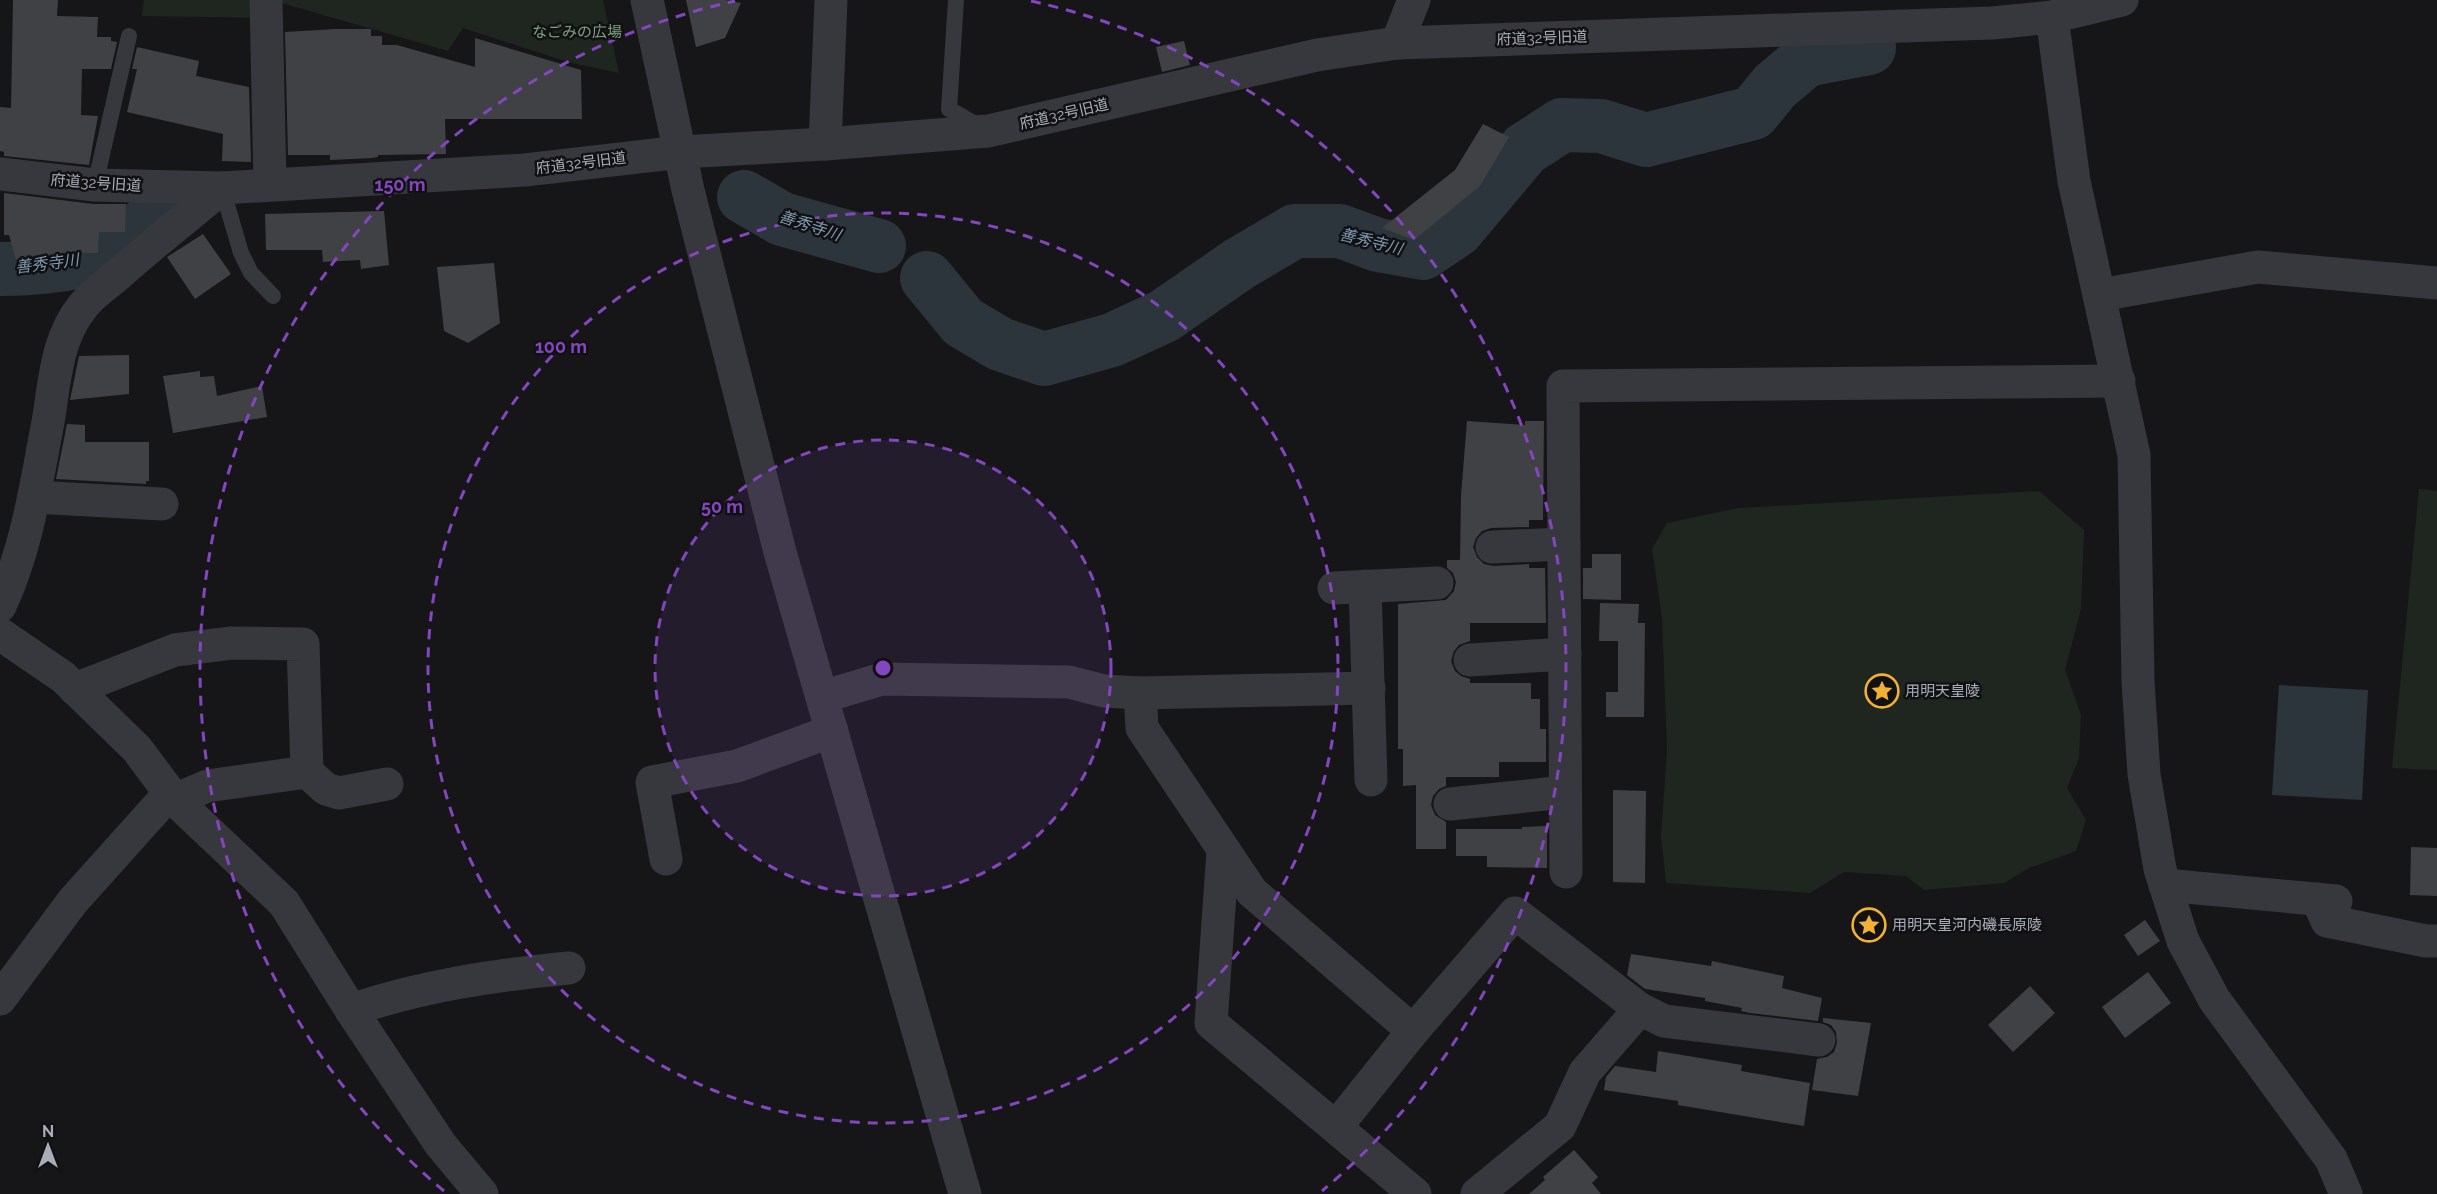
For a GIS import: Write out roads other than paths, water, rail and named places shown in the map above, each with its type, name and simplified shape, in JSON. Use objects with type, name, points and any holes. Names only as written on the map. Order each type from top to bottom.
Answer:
[{"type":"street","points":[[266,0],[270,184]]},
{"type":"street","points":[[647,0],[681,152],[780,552],[965,1194]]},
{"type":"street","points":[[825,144],[831,0]]},
{"type":"street","points":[[1397,43],[1414,0]]},
{"type":"street","name":"府道32号旧道","points":[[0,174],[95,185],[222,188],[525,170],[681,152],[825,144],[988,131],[1317,55],[1397,43],[1992,23],[2052,17],[2122,0]]},
{"type":"street","points":[[2052,17],[2074,181],[2134,455],[2138,681],[2144,774],[2165,885],[2182,941],[2214,999],[2331,1159],[2346,1194]]},
{"type":"street","points":[[0,606],[13,579],[34,497],[55,371],[64,338],[83,305],[152,244],[222,188]]},
{"type":"street","points":[[2100,295],[2258,267],[2437,283]]},
{"type":"street","points":[[1566,872],[1563,386],[2119,381]]},
{"type":"street","points":[[34,497],[162,504]]},
{"type":"street","points":[[1492,547],[1564,544]]},
{"type":"street","points":[[1371,780],[1369,688],[1349,587],[1437,584]]},
{"type":"street","points":[[0,634],[63,677],[137,749],[172,797],[284,903],[351,1010],[441,1145],[482,1194]]},
{"type":"street","points":[[75,689],[175,650],[232,643],[303,644],[307,772],[326,789],[339,793],[387,784]]},
{"type":"street","points":[[1470,660],[1564,654]]},
{"type":"street","points":[[822,697],[882,679],[1069,682],[1104,691],[1140,693],[1369,688]]},
{"type":"street","points":[[1140,693],[1142,728],[1252,892],[1413,1031]]},
{"type":"street","points":[[666,859],[652,783],[737,766],[832,731]]},
{"type":"street","points":[[0,999],[73,901],[172,797],[207,786],[307,772]]},
{"type":"street","points":[[1450,804],[1565,792]]},
{"type":"street","points":[[1223,851],[1211,1023],[1415,1194]]},
{"type":"street","points":[[2165,885],[2327,900],[2327,921],[2426,941],[2437,941]]},
{"type":"street","points":[[1336,1126],[1413,1031],[1515,913],[1640,1009],[1664,1021],[1819,1040]]},
{"type":"street","points":[[351,1010],[388,998],[501,975],[569,968]]},
{"type":"street","points":[[1477,1194],[1560,1126],[1585,1072],[1640,1009]]},
{"type":"lane","points":[[956,0],[949,109],[988,131]]},
{"type":"lane","points":[[95,185],[129,36]]},
{"type":"lane","points":[[222,188],[242,253],[252,273],[273,297]]},
{"type":"waterway","name":"善秀寺川","points":[[927,278],[963,322],[1000,344],[1044,359],[1112,340],[1164,316],[1239,264],[1295,231],[1340,231],[1378,245],[1423,253],[1457,230],[1525,149],[1562,125],[1601,126],[1646,140],[1753,113],[1775,86],[1806,60],[1869,48]]},
{"type":"waterway","name":"善秀寺川","points":[[744,197],[782,219],[879,246]]},
{"type":"waterway","name":"善秀寺川","points":[[0,269],[58,265],[88,259],[113,249],[154,217]]},
{"type":"place","name":"用明天皇陵","points":[[1882,691]]},
{"type":"place","name":"用明天皇河内磯長原陵","points":[[1869,925]]},
{"type":"park label","name":"なごみの広場","points":[[577,32]]}]
